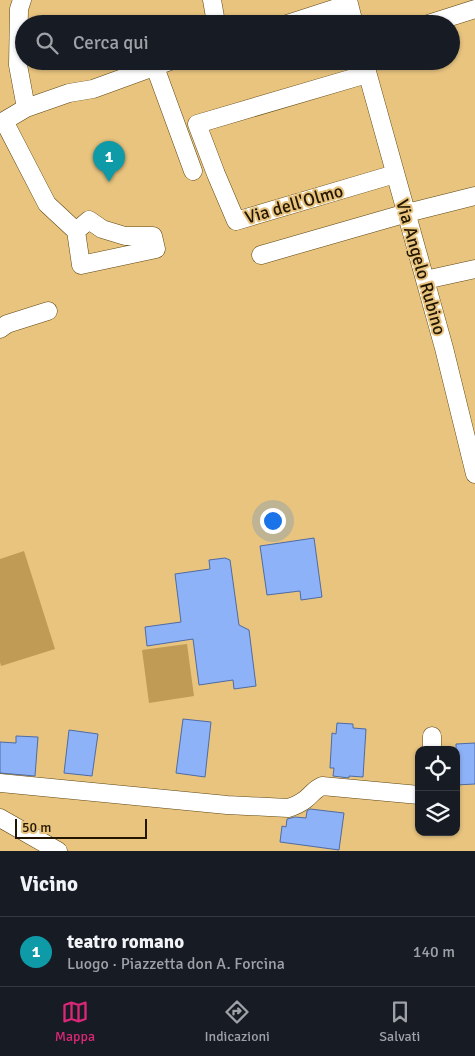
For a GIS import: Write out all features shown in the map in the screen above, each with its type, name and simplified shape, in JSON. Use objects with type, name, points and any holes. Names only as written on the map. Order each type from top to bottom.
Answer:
[{"type":"street","points":[[19,15],[22,0]]},
{"type":"street","points":[[212,0],[215,15]]},
{"type":"street","points":[[312,15],[348,2],[352,15]]},
{"type":"street","points":[[456,15],[475,9]]},
{"type":"street","points":[[19,70],[26,108]]},
{"type":"street","points":[[76,231],[47,204],[2,121],[26,108],[68,93],[93,89],[146,70]]},
{"type":"street","points":[[165,70],[193,171]]},
{"type":"street","name":"Via dell'Olmo","points":[[360,70],[198,124],[236,221],[395,174]]},
{"type":"street","name":"Via Angelo Rubino","points":[[367,70],[444,348],[474,467]]},
{"type":"street","points":[[261,255],[407,213],[474,200]]},
{"type":"street","points":[[425,280],[475,269]]},
{"type":"street","points":[[0,329],[6,324],[48,311]]},
{"type":"street","points":[[0,783],[227,805],[288,808],[305,800],[317,788],[322,786],[415,795]]},
{"type":"street","points":[[0,818],[58,851]]},
{"type":"shaded area","points":[[24,551],[55,649],[1,666],[0,559]]},
{"type":"shaded area","points":[[187,644],[194,696],[149,703],[142,650]]},
{"type":"building","points":[[314,538],[322,597],[301,600],[300,591],[267,595],[260,546]]},
{"type":"building","points":[[225,558],[230,560],[239,625],[249,630],[256,686],[234,689],[233,680],[199,685],[193,639],[147,646],[145,627],[181,622],[175,574],[210,569],[209,560]]},
{"type":"building","points":[[183,719],[211,722],[205,777],[176,773]]},
{"type":"building","points":[[337,723],[353,724],[353,728],[366,729],[363,777],[333,776],[334,768],[330,768],[332,733],[336,734]]},
{"type":"building","points":[[69,730],[98,734],[92,776],[64,773]]},
{"type":"building","points":[[16,736],[38,737],[35,776],[0,773],[0,742],[16,743]]},
{"type":"building","points":[[475,743],[475,784],[460,785],[460,746],[456,746],[456,744]]},
{"type":"building","points":[[310,809],[344,813],[339,850],[280,842],[282,826],[286,827],[287,819],[295,817],[306,818],[307,811]]},
{"type":"place","name":"teatro romano","points":[[109,182]]}]
